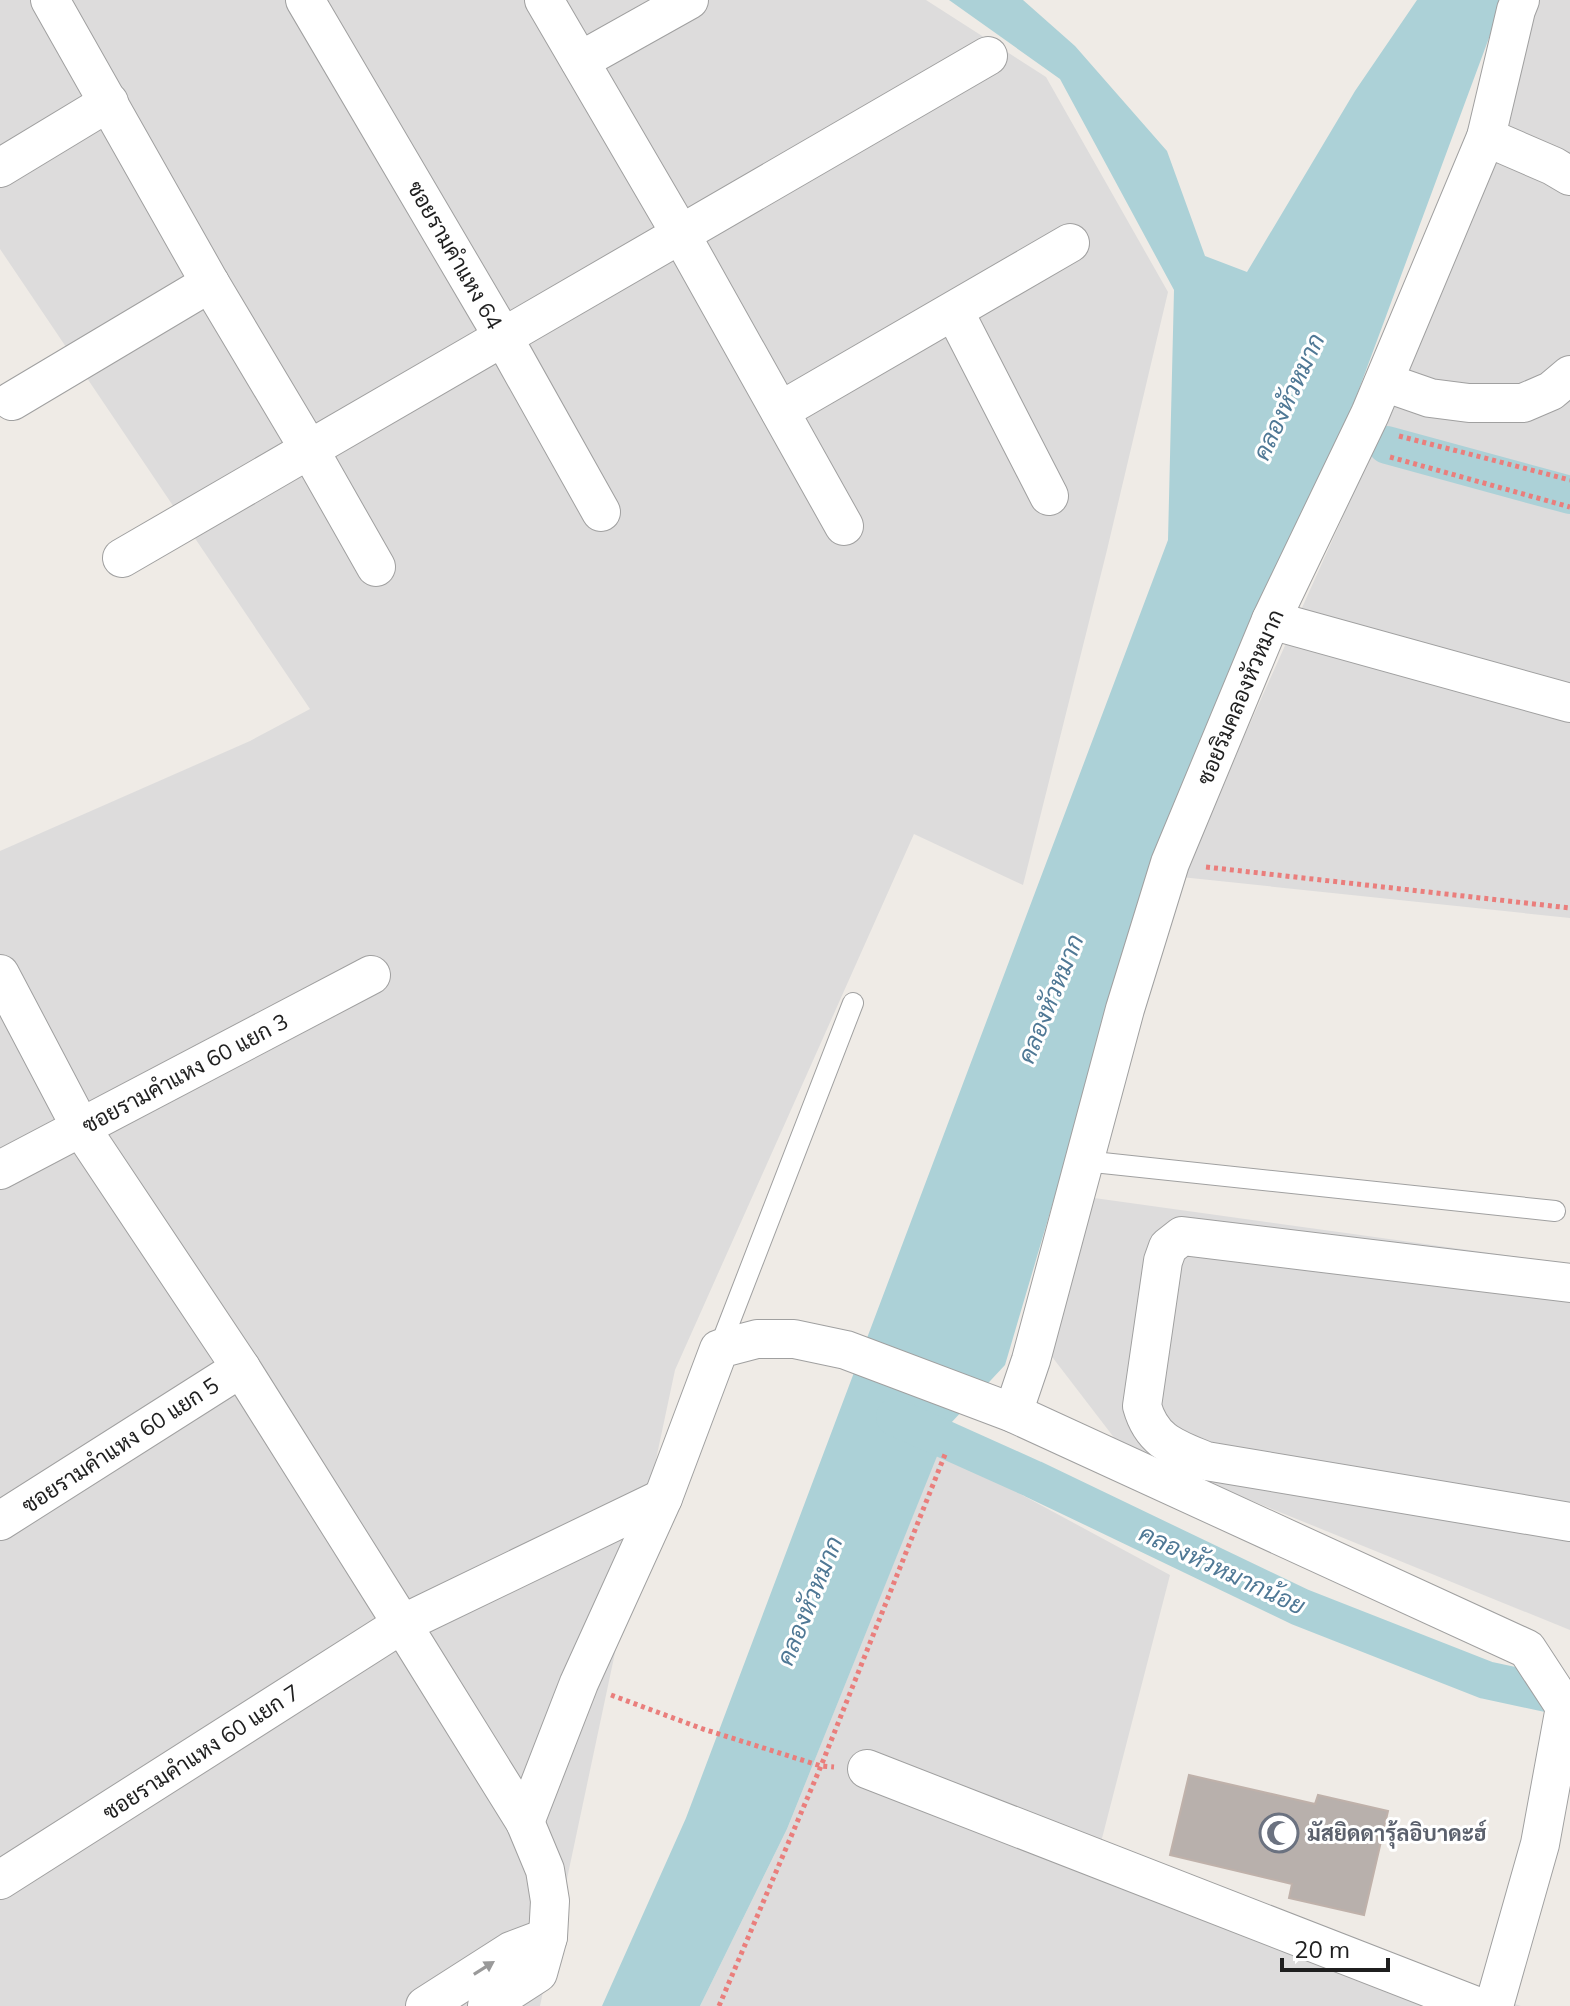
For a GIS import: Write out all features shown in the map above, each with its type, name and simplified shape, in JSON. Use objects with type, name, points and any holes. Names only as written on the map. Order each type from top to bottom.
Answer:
[{"type":"street","points":[[50,0],[376,567]]},
{"type":"street","name":"ซอยรามคำแหง 64","points":[[305,0],[503,337],[601,512]]},
{"type":"street","points":[[544,0],[680,233],[844,526]]},
{"type":"street","points":[[580,61],[689,0]]},
{"type":"street","name":"ซอยริมคลองหัวหมาก","points":[[1002,1410],[1031,1360],[1125,1009],[1170,863],[1271,620],[1384,382],[1486,137],[1520,0]]},
{"type":"street","points":[[122,558],[988,56]]},
{"type":"street","points":[[0,168],[109,102]]},
{"type":"street","points":[[1486,137],[1570,176]]},
{"type":"street","points":[[780,411],[1070,243]]},
{"type":"street","points":[[12,401],[210,283]]},
{"type":"street","points":[[954,311],[1049,496]]},
{"type":"street","points":[[1384,382],[1430,398],[1469,403],[1523,403],[1551,391],[1570,375]]},
{"type":"street","points":[[1271,620],[1570,703]]},
{"type":"street","points":[[0,974],[81,1128],[241,1368],[525,1822],[545,1870],[550,1901],[548,1937],[538,1973],[487,2006]]},
{"type":"street","name":"ซอยรามคำแหง 60 แยก 3","points":[[0,1170],[371,975]]},
{"type":"street","points":[[1570,1283],[1182,1236],[1168,1247],[1163,1261],[1142,1406],[1147,1423],[1156,1434],[1174,1447],[1206,1461],[1570,1522]]},
{"type":"street","points":[[525,1822],[579,1683],[663,1498],[719,1349],[757,1339],[794,1339],[846,1350],[1002,1410],[1527,1649],[1565,1707],[1540,1844],[1494,2006]]},
{"type":"street","name":"ซอยรามคำแหง 60 แยก 5","points":[[0,1521],[241,1368]]},
{"type":"street","name":"ซอยรามคำแหง 60 แยก 7","points":[[0,1880],[402,1624],[663,1498]]},
{"type":"street","points":[[867,1769],[1476,2006]]},
{"type":"street","points":[[425,2006],[511,1951],[548,1937]]},
{"type":"lane","points":[[719,1349],[853,1003]]},
{"type":"lane","points":[[1084,1161],[1555,1211]]},
{"type":"path","points":[[1359,437],[1570,480]]},
{"type":"path","points":[[1359,437],[1570,507]]},
{"type":"path","points":[[1170,863],[1570,908]]},
{"type":"path","points":[[719,2006],[821,1766],[946,1452]]},
{"type":"path","points":[[579,1683],[703,1729],[815,1763]]},
{"type":"shaded area","points":[[0,0],[926,0],[1046,77],[1168,292],[1023,885],[914,834],[675,1370],[540,2006],[0,2006],[0,851],[250,741],[310,709],[0,249]]},
{"type":"shaded area","points":[[1532,0],[1570,0],[1570,918],[1181,877],[1367,463]]},
{"type":"shaded area","points":[[1087,1197],[1570,1264],[1570,1630],[1122,1448],[1043,1345]]},
{"type":"shaded area","points":[[939,1450],[1170,1575],[1100,1846],[1521,2006],[700,2006],[787,1829]]},
{"type":"water","name":"คลองหัวหมาก","points":[[949,0],[1023,0],[1075,46],[1167,151],[1205,256],[1247,272],[1355,91],[1417,0],[1503,0],[1355,400],[1153,863],[1005,1365],[950,1424],[787,1829],[700,2006],[602,2006],[686,1818],[1168,540],[1174,290],[1060,79]]},
{"type":"building","name":"มัสยิดดารุ้ลอิบาดะฮ์","points":[[1189,1775],[1315,1804],[1318,1795],[1388,1811],[1364,1915],[1289,1898],[1292,1884],[1170,1855]]},
{"type":"waterway","points":[[1387,445],[1570,495]]},
{"type":"waterway","name":"คลองหัวหมากน้อย","points":[[895,1417],[1033,1479],[1300,1607],[1486,1680],[1570,1698]]},
{"type":"place","name":"มัสยิดดารุ้ลอิบาดะฮ์","points":[[1279,1833]]}]
